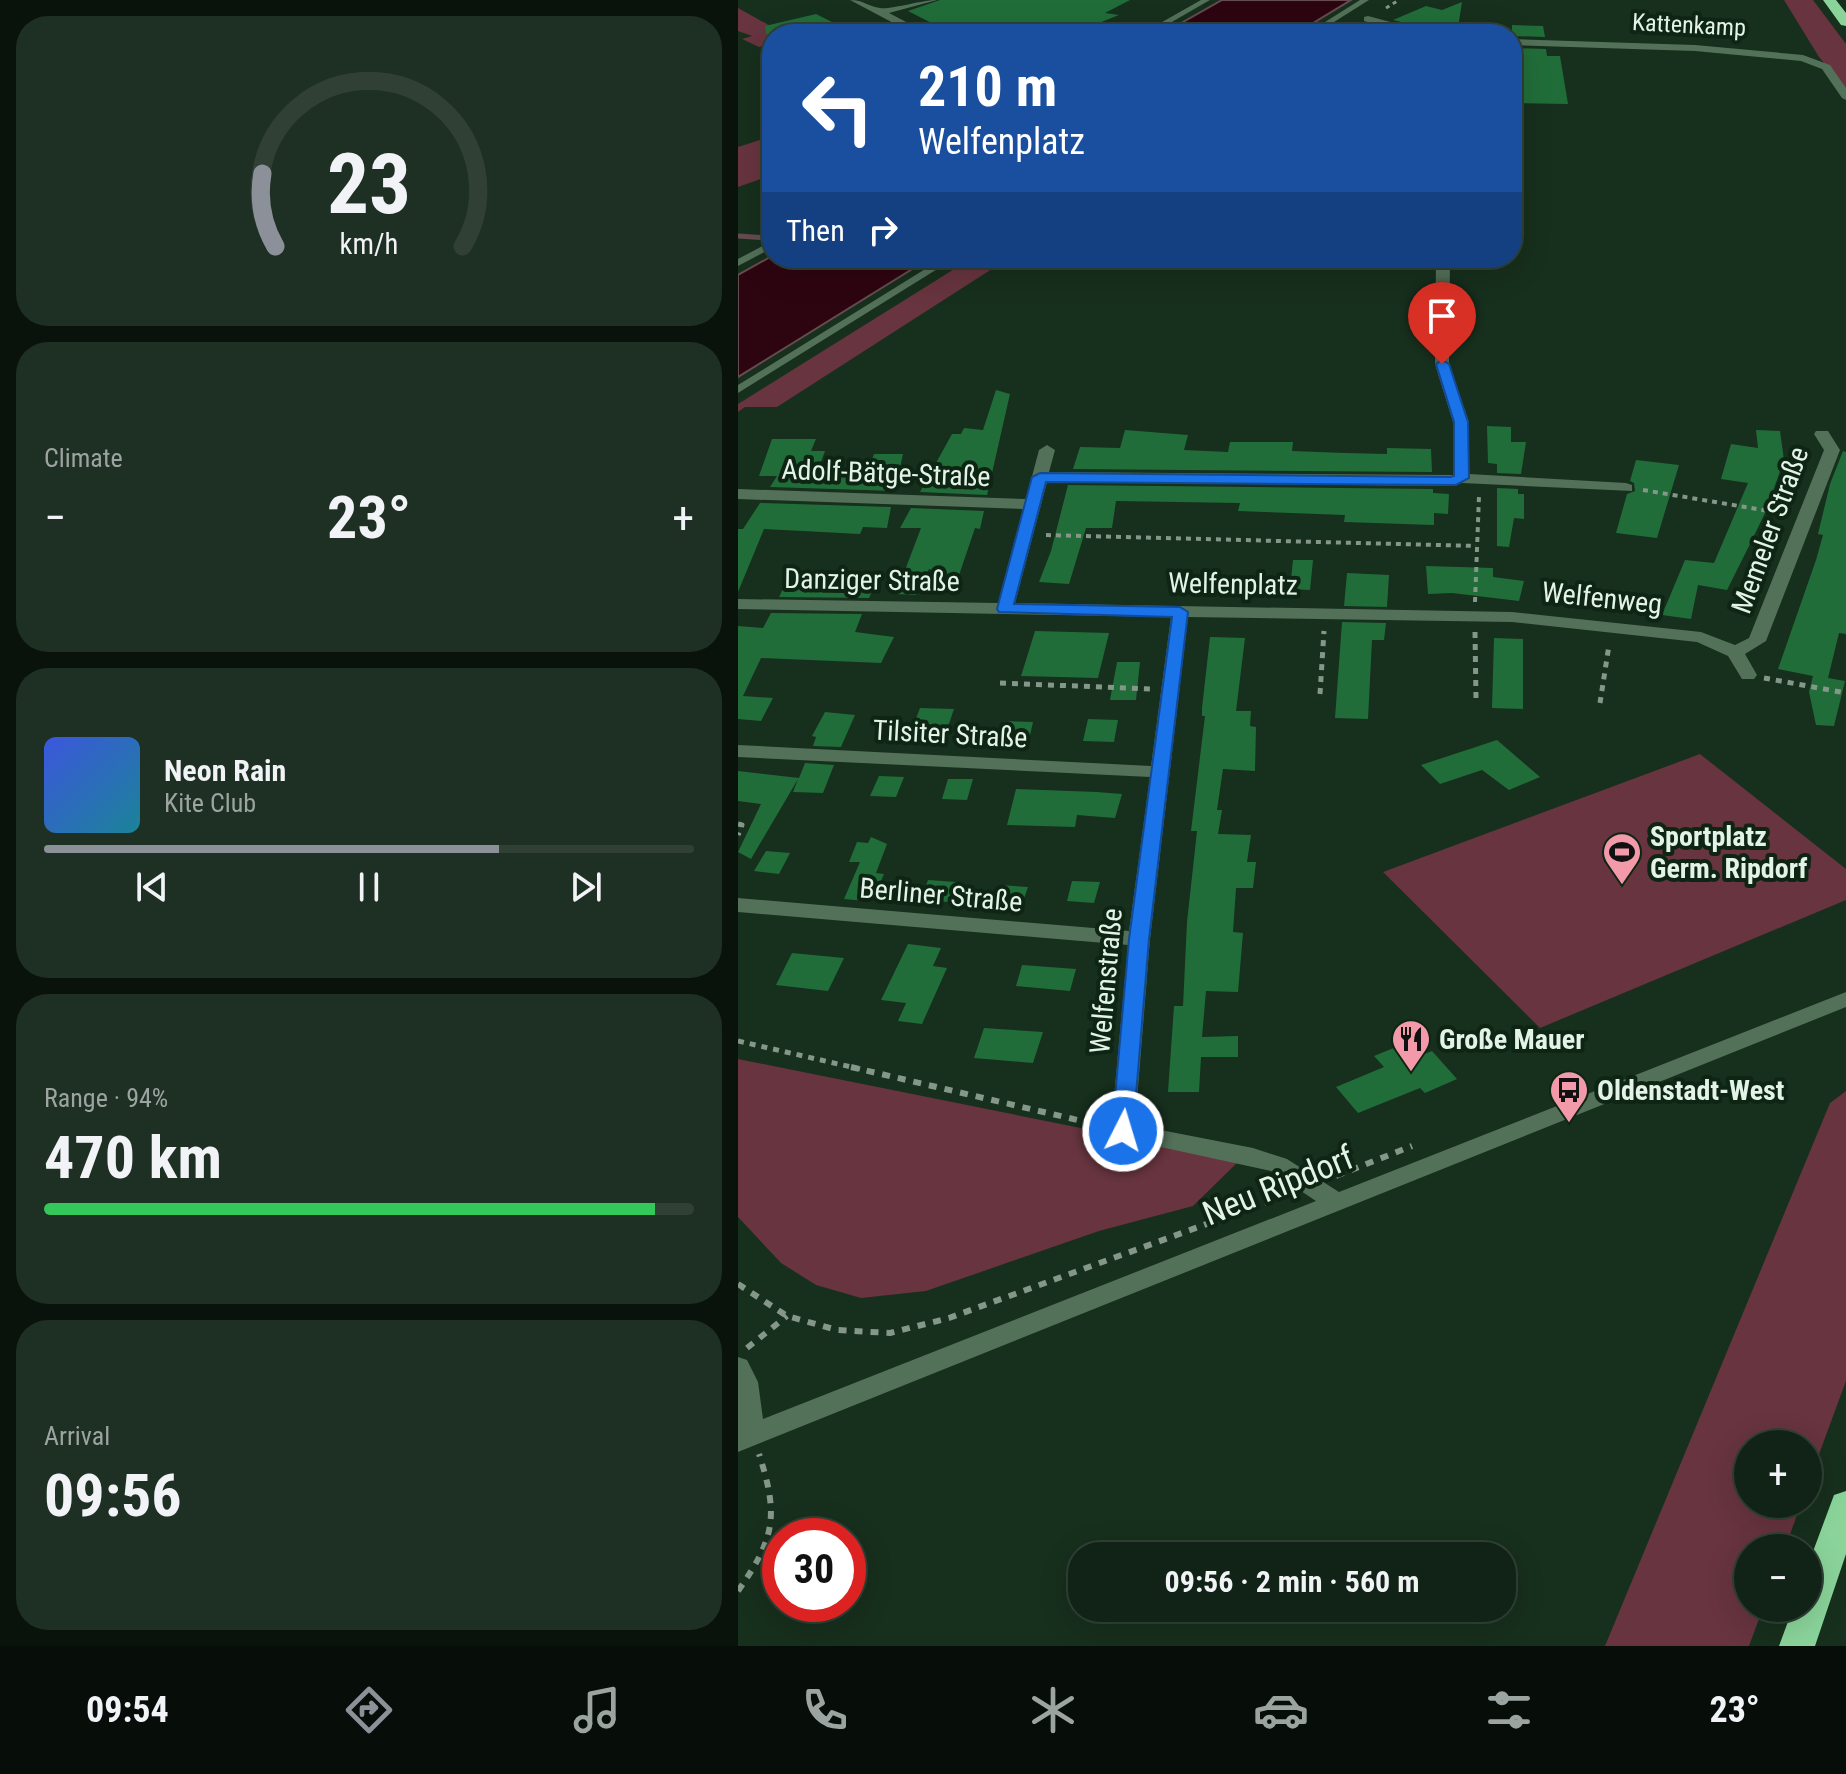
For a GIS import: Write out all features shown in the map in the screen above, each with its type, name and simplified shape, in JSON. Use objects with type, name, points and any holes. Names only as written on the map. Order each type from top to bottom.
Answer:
[{"type":"highway","points":[[1829,0],[1846,22]]},
{"type":"highway","points":[[1797,1646],[1846,1505]]},
{"type":"street","points":[[855,0],[903,24]]},
{"type":"street","points":[[879,12],[932,0]]},
{"type":"street","points":[[1368,19],[1387,24]]},
{"type":"street","name":"Kattenkamp","points":[[1522,42],[1695,48],[1803,58],[1826,67],[1846,96]]},
{"type":"street","points":[[1443,268],[1442,364],[1461,422],[1461,478]]},
{"type":"street","name":"Memeler Straße","points":[[1748,675],[1735,652],[1757,641],[1832,450],[1822,434]]},
{"type":"street","points":[[1005,609],[1047,450]]},
{"type":"street","points":[[1040,477],[1451,481],[1461,478],[1626,488]]},
{"type":"street","name":"Adolf-Bätge-Straße","points":[[738,494],[1033,504]]},
{"type":"street","name":"Danziger Straße","points":[[738,604],[1005,609]]},
{"type":"street","name":"Welfenplatz","points":[[1005,609],[1467,616]]},
{"type":"street","name":"Welfenstraße","points":[[1123,1131],[1139,939],[1180,612]]},
{"type":"street","name":"Welfenweg","points":[[1467,616],[1612,626],[1701,637],[1735,652]]},
{"type":"street","name":"Tilsiter Straße","points":[[738,751],[1159,772]]},
{"type":"street","name":"Berliner Straße","points":[[738,905],[1139,939]]},
{"type":"street","name":"Neu Ripdorf","points":[[743,1433],[1846,999]]},
{"type":"street","points":[[1123,1131],[1279,1165],[1335,1201]]},
{"type":"street","points":[[738,1367],[745,1382],[743,1433]]},
{"type":"lane","points":[[1163,24],[1206,0]]},
{"type":"lane","points":[[1326,24],[1365,0]]},
{"type":"lane","points":[[738,263],[762,250]]},
{"type":"lane","points":[[738,390],[934,268]]},
{"type":"path","points":[[1476,699],[1467,616],[1476,546],[1479,479]]},
{"type":"path","points":[[1626,488],[1804,517]]},
{"type":"path","points":[[1025,535],[1476,546]]},
{"type":"path","points":[[1320,694],[1326,614]]},
{"type":"path","points":[[1600,703],[1612,626]]},
{"type":"path","points":[[1748,675],[1846,693]]},
{"type":"path","points":[[1000,683],[1172,690]]},
{"type":"path","points":[[738,824],[742,825],[738,835]]},
{"type":"path","points":[[738,1041],[1123,1131]]},
{"type":"path","points":[[738,1284],[787,1316],[837,1330],[890,1333],[949,1318],[1314,1185]]},
{"type":"path","points":[[738,1353],[787,1316]]},
{"type":"path","points":[[738,1591],[763,1557],[774,1524],[774,1497],[743,1433]]},
{"type":"shaded area","points":[[1222,0],[1351,0],[1311,24],[1180,24]]},
{"type":"shaded area","points":[[1784,0],[1813,0],[1846,44],[1846,89],[1819,57]]},
{"type":"shaded area","points":[[738,8],[767,24],[762,24],[762,46],[742,39],[752,36],[738,31]]},
{"type":"shaded area","points":[[762,141],[762,179],[738,187],[738,147]]},
{"type":"shaded area","points":[[762,262],[762,268],[914,268],[738,377],[738,275]]},
{"type":"shaded area","points":[[956,268],[993,268],[777,407],[745,407],[738,412],[738,404]]},
{"type":"shaded area","name":"Sportplatz Germ. Ripdorf","points":[[1700,754],[1846,869],[1846,900],[1540,1028],[1383,872]]},
{"type":"shaded area","points":[[738,1059],[1240,1160],[1193,1206],[1099,1231],[926,1291],[861,1298],[816,1285],[781,1263],[738,1217]]},
{"type":"shaded area","points":[[1846,1091],[1846,1381],[1822,1446],[1822,1430],[1734,1430],[1734,1518],[1796,1518],[1790,1534],[1734,1534],[1734,1622],[1758,1622],[1749,1646],[1605,1646],[1830,1103]]},
{"type":"building","points":[[940,0],[1130,0],[1105,13],[1119,15],[1096,24],[933,24],[908,11]]},
{"type":"building","points":[[1462,2],[1459,24],[1409,24],[1393,20],[1426,6],[1442,10]]},
{"type":"building","points":[[816,14],[836,24],[774,24]]},
{"type":"building","points":[[1522,25],[1543,26],[1545,37],[1522,36]]},
{"type":"building","points":[[1522,48],[1546,49],[1547,56],[1560,56],[1568,104],[1522,103]]},
{"type":"building","points":[[996,390],[1010,394],[987,495],[920,492],[952,434],[961,434],[964,428],[983,430]]},
{"type":"building","points":[[1487,426],[1511,427],[1511,442],[1526,442],[1521,474],[1497,473],[1497,464],[1488,463]]},
{"type":"building","points":[[1125,430],[1188,435],[1184,450],[1228,452],[1230,442],[1293,442],[1292,451],[1345,453],[1387,454],[1387,448],[1431,449],[1432,472],[1073,469],[1080,447],[1120,448]]},
{"type":"building","points":[[1756,430],[1780,431],[1784,460],[1766,511],[1727,590],[1698,585],[1691,619],[1662,615],[1685,560],[1714,563],[1748,483],[1721,479],[1731,444],[1758,448]]},
{"type":"building","points":[[772,439],[816,439],[811,451],[825,451],[818,470],[868,471],[874,454],[903,454],[895,491],[770,487],[777,476],[759,476]]},
{"type":"building","points":[[1843,451],[1846,452],[1846,634],[1839,633],[1828,678],[1845,681],[1834,726],[1816,725],[1809,692],[1813,676],[1778,669],[1816,560],[1823,535],[1818,534],[1830,484]]},
{"type":"building","points":[[1636,460],[1679,465],[1657,538],[1616,533],[1627,494],[1635,491],[1634,483],[1630,481]]},
{"type":"building","points":[[1068,485],[1433,489],[1433,493],[1449,494],[1448,514],[1434,513],[1434,525],[1344,522],[1345,515],[1238,511],[1240,503],[1116,501],[1112,528],[1086,528],[1069,584],[1039,582],[1051,551]]},
{"type":"building","points":[[1497,488],[1518,489],[1518,494],[1524,494],[1524,519],[1514,518],[1509,547],[1497,546]]},
{"type":"building","points":[[760,503],[891,507],[887,528],[863,527],[860,534],[764,529],[738,592],[738,529],[743,529]]},
{"type":"building","points":[[911,508],[984,511],[980,529],[975,528],[957,581],[929,569],[916,595],[896,594],[921,528],[900,528]]},
{"type":"building","points":[[1293,560],[1313,560],[1310,590],[1290,589]]},
{"type":"building","points":[[1426,566],[1493,568],[1493,577],[1524,581],[1519,601],[1452,593],[1428,594]]},
{"type":"building","points":[[1347,573],[1389,575],[1387,607],[1344,606]]},
{"type":"building","points":[[790,575],[877,579],[869,598],[779,597]]},
{"type":"building","points":[[771,613],[862,614],[855,632],[894,637],[881,663],[761,658],[743,696],[773,698],[761,721],[738,719],[738,626],[763,628]]},
{"type":"building","points":[[1342,622],[1386,623],[1384,640],[1372,640],[1368,719],[1335,718]]},
{"type":"building","points":[[1035,631],[1109,633],[1098,678],[1021,676]]},
{"type":"building","points":[[1210,637],[1245,638],[1236,711],[1251,711],[1250,726],[1256,727],[1255,771],[1223,769],[1217,810],[1222,810],[1218,834],[1251,835],[1247,862],[1256,862],[1253,888],[1236,888],[1233,932],[1243,933],[1238,992],[1206,991],[1202,1037],[1238,1036],[1238,1057],[1201,1057],[1199,1092],[1168,1092],[1174,1006],[1183,1006],[1187,922],[1197,831],[1191,831],[1205,716],[1202,716],[1202,708]]},
{"type":"building","points":[[1494,638],[1523,639],[1523,709],[1492,708]]},
{"type":"building","points":[[1117,662],[1140,662],[1136,700],[1110,700]]},
{"type":"building","points":[[920,708],[954,709],[942,744],[907,742]]},
{"type":"building","points":[[825,712],[855,715],[841,747],[813,746],[816,737],[812,736]]},
{"type":"building","points":[[1088,719],[1118,720],[1114,742],[1083,741]]},
{"type":"building","points":[[1004,721],[1033,722],[1028,744],[998,742]]},
{"type":"building","points":[[1497,740],[1540,777],[1509,790],[1482,770],[1440,784],[1421,765]]},
{"type":"building","points":[[805,763],[834,765],[823,793],[793,792],[798,779],[751,859],[738,852],[761,804],[738,801],[738,771],[799,778]]},
{"type":"building","points":[[879,776],[904,777],[896,797],[870,796]]},
{"type":"building","points":[[948,779],[973,779],[967,800],[942,799]]},
{"type":"building","points":[[1016,789],[1122,794],[1115,818],[1077,815],[1075,827],[1007,825]]},
{"type":"building","points":[[871,837],[887,844],[876,873],[884,874],[876,893],[868,893],[865,901],[844,899],[860,862],[849,862],[857,842],[868,843]]},
{"type":"building","points":[[766,851],[790,853],[779,874],[754,871]]},
{"type":"building","points":[[928,880],[956,882],[949,902],[921,900]]},
{"type":"building","points":[[1072,881],[1100,882],[1094,903],[1067,901]]},
{"type":"building","points":[[1000,885],[1028,887],[1020,910],[993,908]]},
{"type":"building","points":[[908,944],[941,948],[933,966],[947,968],[922,1024],[898,1021],[906,1003],[881,1000]]},
{"type":"building","points":[[792,953],[844,958],[828,991],[776,985]]},
{"type":"building","points":[[1022,965],[1076,969],[1070,991],[1016,986]]},
{"type":"building","points":[[984,1028],[1043,1032],[1033,1063],[974,1058]]},
{"type":"building","name":"Große Mauer","points":[[1401,1045],[1414,1058],[1432,1051],[1457,1079],[1425,1093],[1420,1088],[1358,1113],[1336,1087],[1384,1067],[1374,1056]]},
{"type":"waterway","points":[[738,236],[762,238]]},
{"type":"place","name":"Sportplatz Germ. Ripdorf","points":[[1622,886]]},
{"type":"place","name":"Große Mauer","points":[[1411,1073]]},
{"type":"place","name":"Oldenstadt-West","points":[[1569,1124]]},
{"type":"route","points":[[1123,1131],[1139,939],[1180,612],[1005,609],[1040,477],[1451,481],[1461,478],[1461,422],[1442,364]]}]
